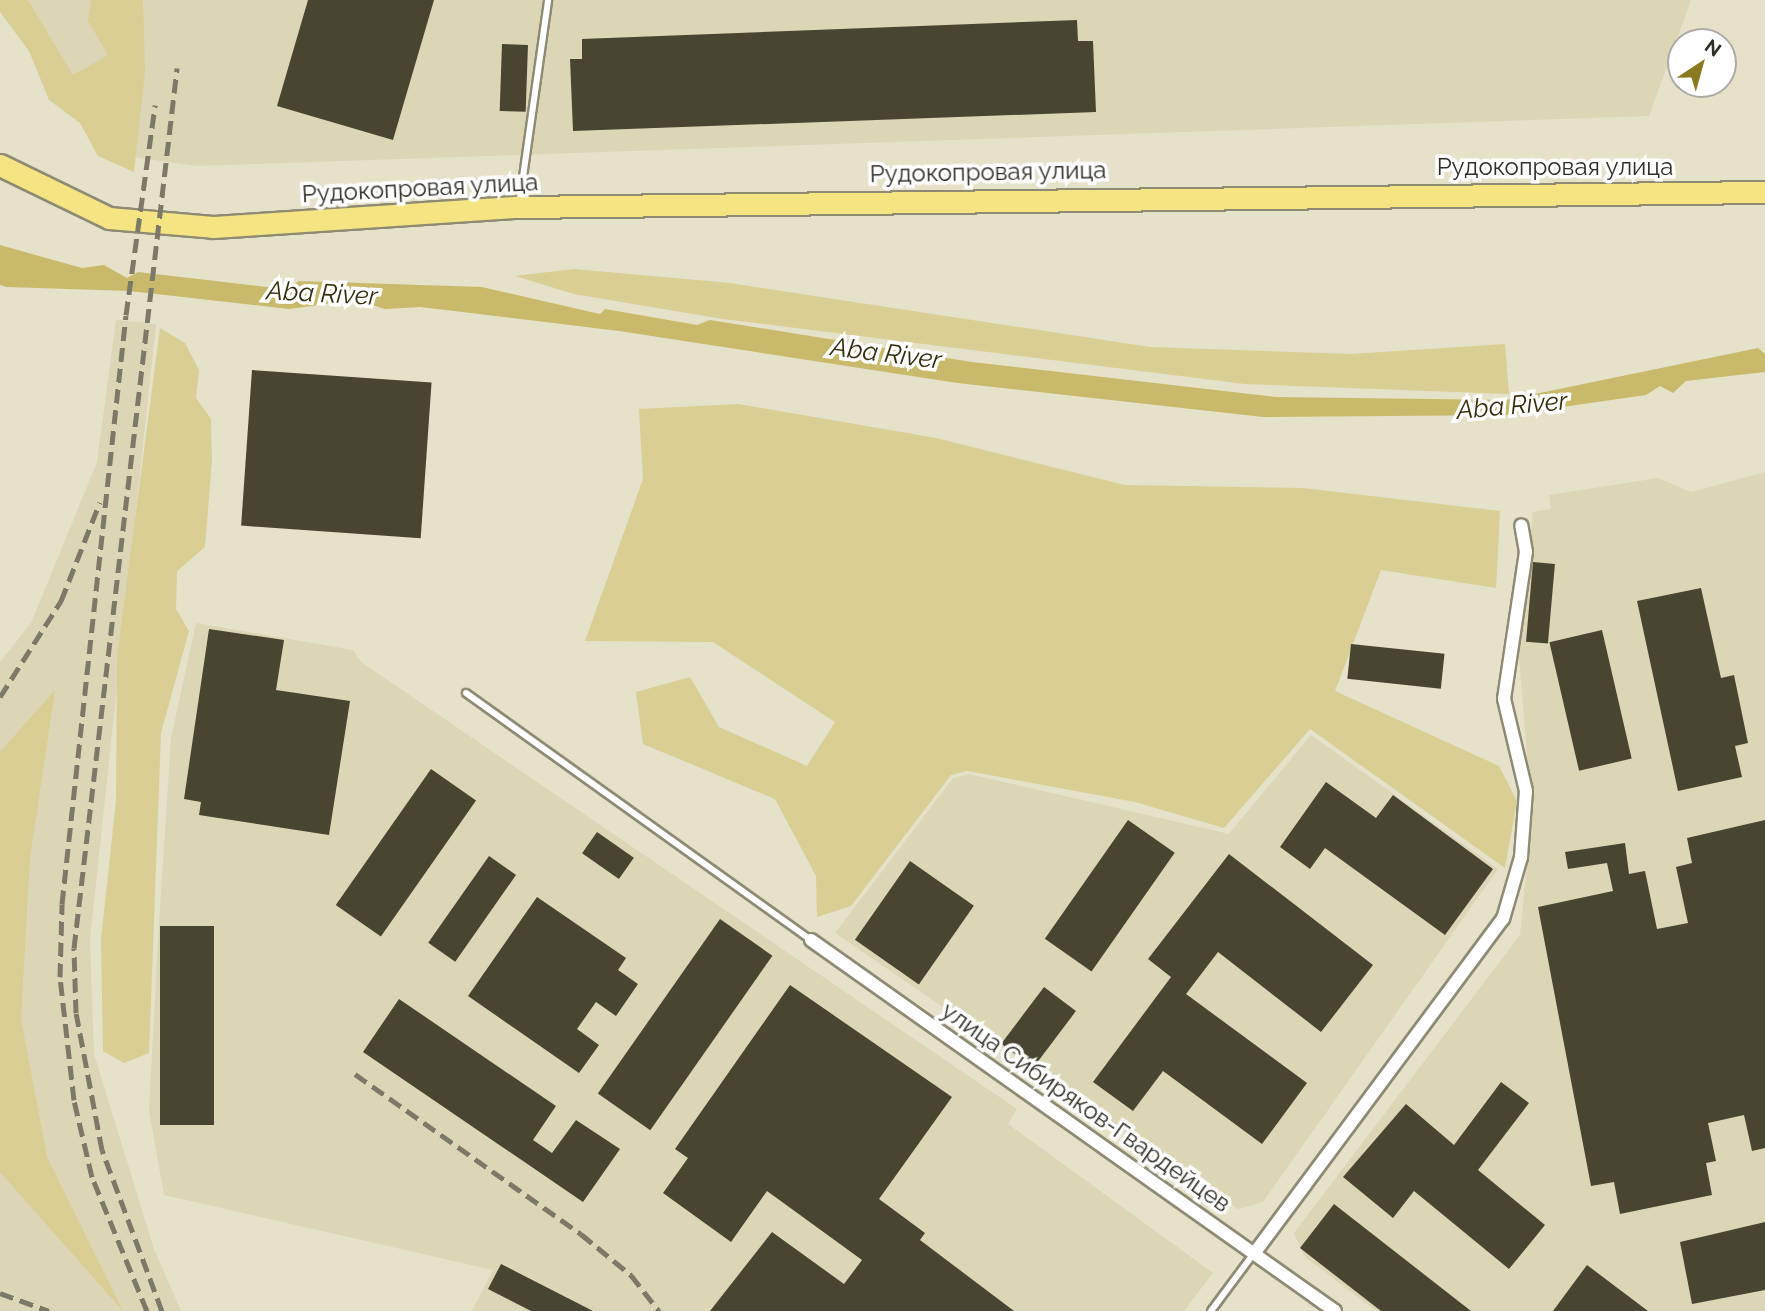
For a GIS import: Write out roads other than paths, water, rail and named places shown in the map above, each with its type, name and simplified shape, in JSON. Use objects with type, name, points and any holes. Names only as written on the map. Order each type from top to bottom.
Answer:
[{"type":"main road","name":"Рудокопровая улица","points":[[0,165],[109,218],[212,227],[518,207],[1765,192]]},
{"type":"street","points":[[1256,1251],[1503,919],[1521,857],[1526,791],[1504,699],[1526,552],[1521,525]]},
{"type":"street","name":"улица Сибиряков-Гвардейцев","points":[[811,940],[1256,1251],[1335,1311]]},
{"type":"lane","points":[[518,207],[548,0]]},
{"type":"lane","points":[[466,693],[811,940]]},
{"type":"lane","points":[[1211,1311],[1256,1251]]},
{"type":"water","name":"Aba River","points":[[0,245],[82,268],[104,265],[127,278],[138,272],[285,289],[299,281],[482,287],[600,314],[605,309],[697,325],[710,320],[972,362],[1276,397],[1506,400],[1758,348],[1765,354],[1765,372],[1686,381],[1673,393],[1660,386],[1646,395],[1507,415],[1263,417],[957,383],[619,331],[420,307],[385,309],[356,300],[289,309],[129,291],[7,287],[0,285]]},
{"type":"railway","points":[[162,1311],[102,1150],[76,1013],[74,948],[177,68]]},
{"type":"railway","points":[[147,1311],[92,1177],[74,1100],[60,977],[62,904],[126,315],[155,105]]},
{"type":"railway","points":[[0,697],[61,601],[100,502]]},
{"type":"railway","points":[[355,1074],[581,1234],[631,1275],[659,1311]]},
{"type":"railway","points":[[0,1293],[49,1311]]}]
